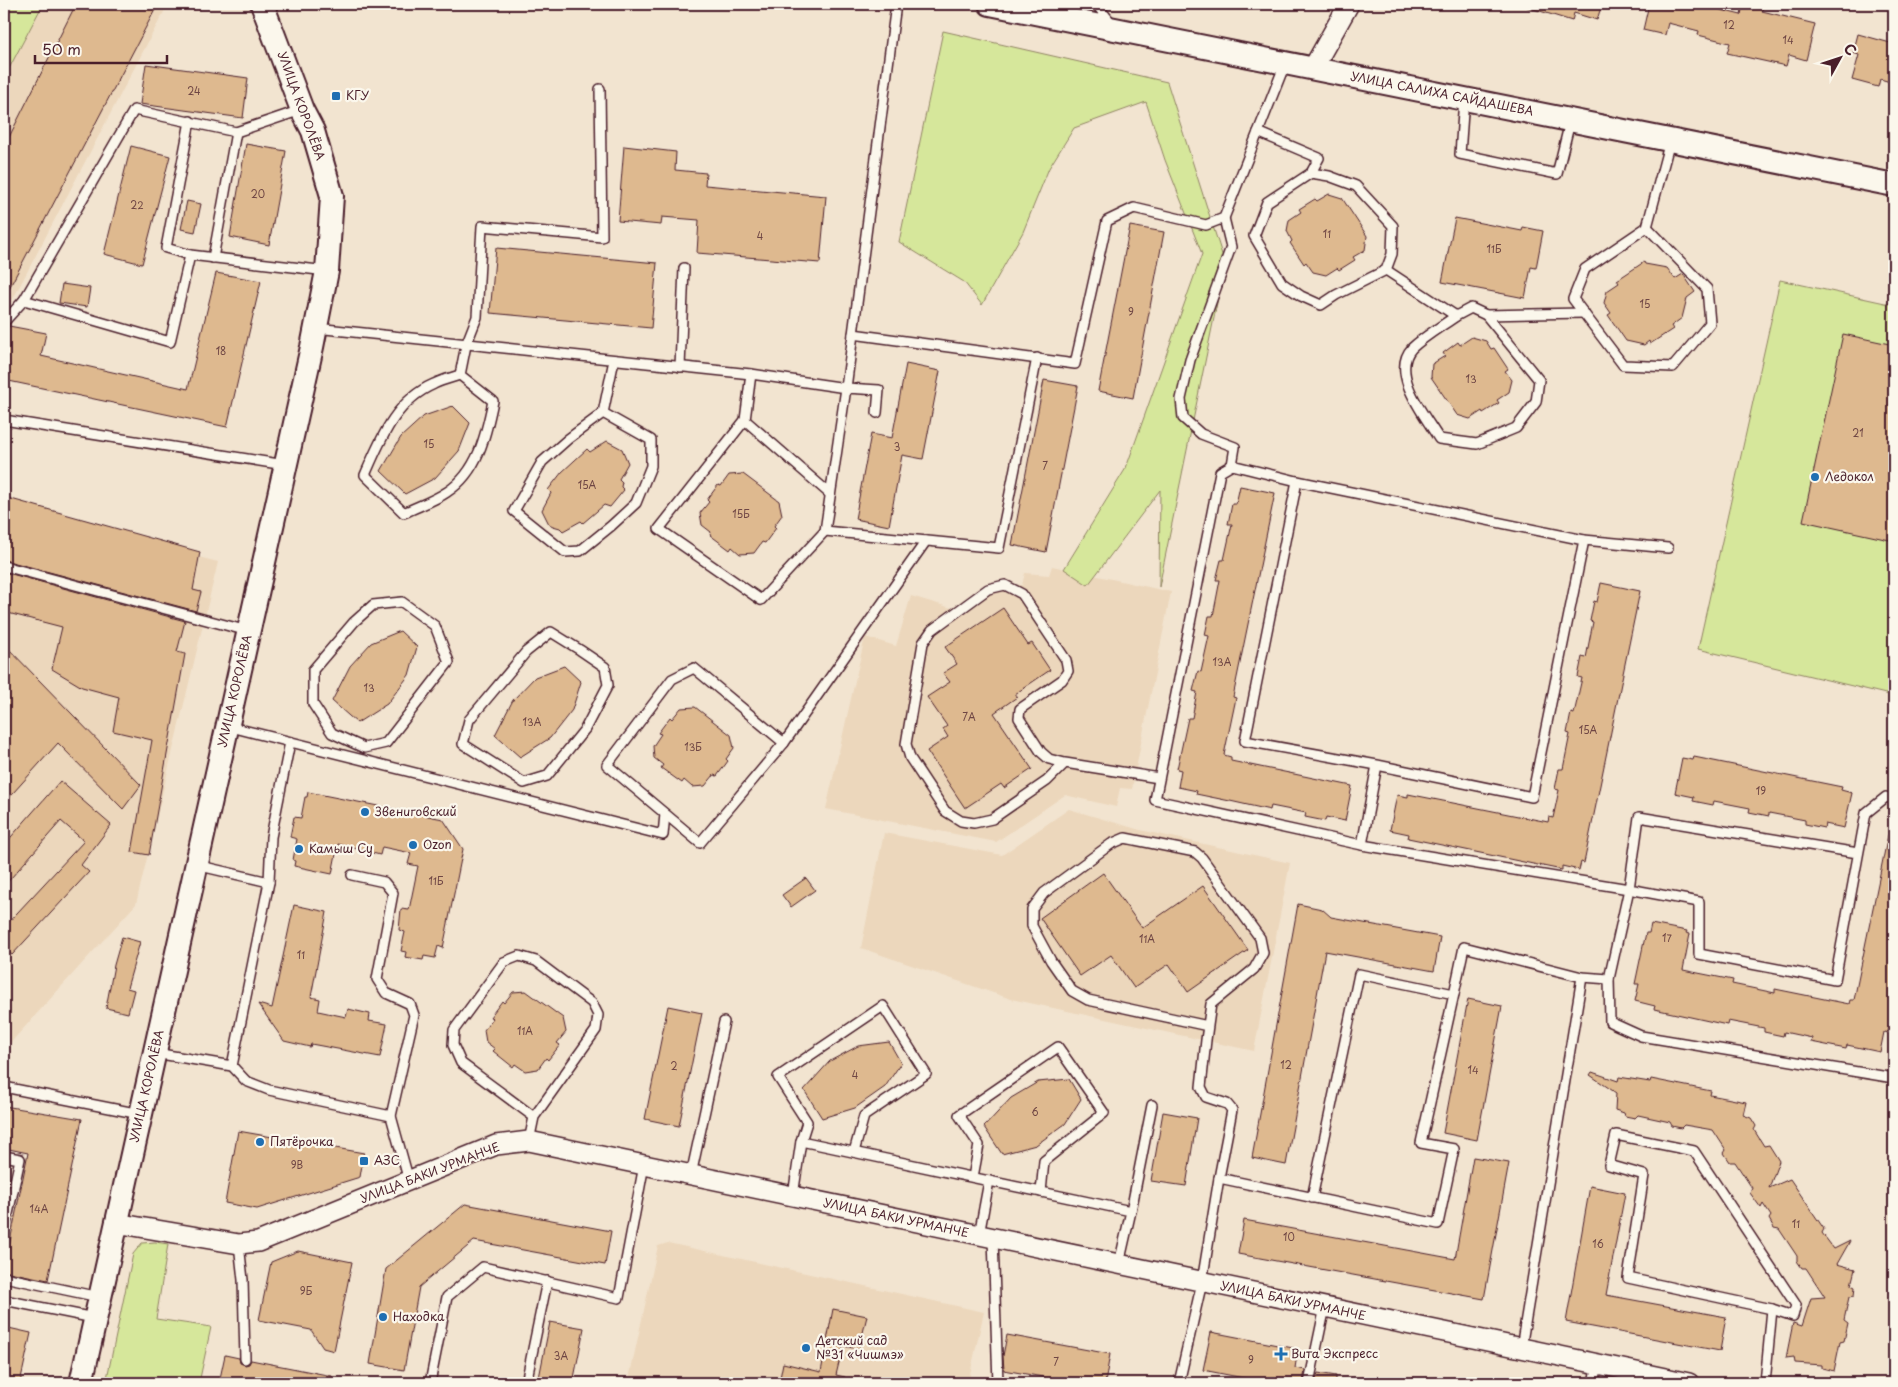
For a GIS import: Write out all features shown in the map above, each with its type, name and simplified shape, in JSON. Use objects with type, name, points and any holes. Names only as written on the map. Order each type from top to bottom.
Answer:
[{"type":"street","name":"УЛИЦА КОРОЛЁВА","points":[[81,1383],[286,465],[327,271],[332,196],[313,131],[302,110],[262,4]]},
{"type":"street","name":"УЛИЦА САЛИХА САЙДАШЕВА","points":[[990,4],[1894,184]]},
{"type":"street","points":[[1313,68],[1349,4]]},
{"type":"street","name":"УЛИЦА БАКИ УРМАНЧЕ","points":[[116,1224],[239,1244],[258,1242],[496,1145],[529,1141],[1689,1383]]},
{"type":"lane","points":[[751,374],[746,420],[659,529],[760,600],[825,531],[846,388],[896,4]]},
{"type":"lane","points":[[1096,4],[1116,29]]},
{"type":"lane","points":[[1286,63],[1224,218],[1231,247],[1190,360],[1181,399],[1183,418],[1201,434],[1235,448],[1232,464],[1220,472],[1155,800],[1362,845],[1699,902],[1699,954],[1835,980],[1866,813],[1886,797],[1894,799]]},
{"type":"lane","points":[[460,375],[466,345],[477,317],[482,226],[602,237],[600,89]]},
{"type":"lane","points":[[1464,98],[1460,154],[1557,174],[1570,120]]},
{"type":"lane","points":[[4,322],[24,300],[134,110],[236,132],[302,110]]},
{"type":"lane","points":[[190,121],[166,248],[190,255],[327,271]]},
{"type":"lane","points":[[213,258],[236,132]]},
{"type":"lane","points":[[1258,132],[1319,158],[1311,173],[1267,202],[1254,236],[1282,282],[1301,296],[1321,305],[1336,295],[1386,270],[1392,254],[1393,226],[1356,186],[1329,176],[1311,173]]},
{"type":"lane","points":[[1647,227],[1707,289],[1710,323],[1672,367],[1623,365],[1573,299],[1585,269],[1647,227],[1670,140]]},
{"type":"lane","points":[[853,334],[1075,364],[1108,221],[1134,208],[1206,225],[1224,218]]},
{"type":"lane","points":[[24,300],[170,342],[190,255]]},
{"type":"lane","points":[[680,367],[684,268]]},
{"type":"lane","points":[[1386,270],[1456,316]]},
{"type":"lane","points":[[1471,308],[1486,315],[1539,380],[1536,402],[1516,428],[1477,444],[1439,439],[1406,384],[1404,365],[1411,349],[1456,316],[1471,308]]},
{"type":"lane","points":[[1486,315],[1584,313]]},
{"type":"lane","points":[[316,328],[751,374],[846,388],[879,390],[877,413]]},
{"type":"lane","points":[[825,531],[999,548],[1037,358]]},
{"type":"lane","points":[[603,413],[651,440],[651,466],[636,503],[580,551],[565,552],[514,511],[542,462],[568,439],[603,413],[614,360]]},
{"type":"lane","points":[[460,375],[493,401],[484,439],[472,469],[447,492],[404,513],[365,475],[384,432],[403,405],[432,385],[460,375]]},
{"type":"lane","points":[[4,420],[286,465]]},
{"type":"lane","points":[[746,420],[830,494]]},
{"type":"lane","points":[[1232,464],[1298,481],[1584,540],[1668,548]]},
{"type":"lane","points":[[1298,481],[1245,741],[1532,797],[1584,540]]},
{"type":"lane","points":[[784,743],[694,668],[672,679],[606,765],[700,843],[784,743],[926,541]]},
{"type":"lane","points":[[4,566],[248,631]]},
{"type":"lane","points":[[1065,763],[1048,781],[992,819],[974,823],[961,821],[945,811],[910,758],[906,744],[923,644],[932,630],[988,589],[1005,585],[1022,594],[1066,660],[1068,671],[1062,680],[1020,709],[1019,718],[1041,752],[1049,759],[1065,763],[1159,778]]},
{"type":"lane","points":[[356,758],[364,748],[386,744],[448,662],[435,626],[402,602],[373,605],[354,622],[313,670],[313,704],[332,733],[364,748]]},
{"type":"lane","points":[[550,632],[605,667],[608,685],[585,730],[547,776],[524,783],[463,744],[469,720],[526,652],[550,632]]},
{"type":"lane","points":[[227,726],[663,835],[665,814]]},
{"type":"lane","points":[[232,1066],[270,882],[271,837],[290,742]]},
{"type":"lane","points":[[1362,845],[1377,766]]},
{"type":"lane","points":[[518,799],[524,783]]},
{"type":"lane","points":[[1858,853],[1639,817],[1629,890],[1609,980],[1610,1022],[1641,1036],[1894,1078]]},
{"type":"lane","points":[[1179,1383],[1202,1282],[1232,1110],[1227,1104],[1206,1097],[1201,1087],[1211,1004],[1254,969],[1263,953],[1260,938],[1202,858],[1194,852],[1125,838],[1111,844],[1044,892],[1032,909],[1032,926],[1051,961],[1072,991],[1088,1000],[1208,1026]]},
{"type":"lane","points":[[196,865],[270,882]]},
{"type":"lane","points":[[352,875],[384,882],[393,893],[377,979],[386,993],[410,1004],[414,1016],[391,1116],[409,1181]]},
{"type":"lane","points":[[1219,1178],[1438,1224],[1454,1149],[1421,1142],[1464,947],[1582,976],[1609,980]]},
{"type":"lane","points":[[529,1141],[534,1117],[596,1030],[598,1015],[592,1003],[536,961],[519,956],[504,962],[454,1030],[452,1045],[460,1063],[534,1117]]},
{"type":"lane","points":[[1312,1198],[1359,974],[1454,994]]},
{"type":"lane","points":[[1521,1348],[1582,976]]},
{"type":"lane","points":[[793,1196],[801,1141],[806,1122],[778,1077],[883,1006],[926,1074],[864,1116],[854,1152]]},
{"type":"lane","points":[[691,1175],[724,1022]]},
{"type":"lane","points":[[973,1177],[979,1145],[959,1115],[1058,1047],[1104,1113],[1044,1161],[1041,1192]]},
{"type":"lane","points":[[154,1053],[232,1066],[246,1081],[269,1090],[391,1116]]},
{"type":"lane","points":[[4,1087],[140,1114]]},
{"type":"lane","points":[[1119,1264],[1132,1211],[1152,1105]]},
{"type":"lane","points":[[1616,1135],[1694,1151],[1796,1305],[1793,1316],[1772,1309],[1628,1278],[1644,1176],[1609,1165],[1616,1135]]},
{"type":"lane","points":[[801,1141],[1132,1211]]},
{"type":"lane","points":[[4,1156],[20,1159],[4,1225]]},
{"type":"lane","points":[[430,1383],[447,1297],[483,1267],[619,1298],[644,1165]]},
{"type":"lane","points":[[989,1181],[986,1237],[998,1383]]},
{"type":"lane","points":[[239,1244],[243,1280],[245,1359]]},
{"type":"lane","points":[[4,1277],[97,1308]]},
{"type":"lane","points":[[526,1383],[547,1281]]},
{"type":"lane","points":[[4,1300],[97,1308]]},
{"type":"lane","points":[[1309,1383],[1325,1307]]},
{"type":"lane","points":[[1765,1383],[1772,1309]]},
{"type":"lane","points":[[1594,1383],[1598,1364]]},
{"type":"shaded area","points":[[43,4],[168,4],[4,316],[4,78]]},
{"type":"shaded area","points":[[4,507],[218,562],[136,904],[4,1050]]},
{"type":"shaded area","points":[[1052,566],[1171,592],[1132,789],[1120,788],[1116,807],[1065,795],[996,842],[826,809],[865,637],[896,646],[911,596],[955,609],[989,584],[1022,585],[1025,573],[1049,575]]},
{"type":"shaded area","points":[[1069,809],[1140,830],[1290,863],[1254,1051],[1011,999],[861,948],[884,833],[1002,855]]},
{"type":"shaded area","name":"Детский сад №31 «Чишмэ»","points":[[668,1243],[984,1312],[968,1383],[628,1383],[658,1246]]},
{"type":"green space","points":[[4,4],[43,4],[4,78]]},
{"type":"green space","points":[[943,31],[1167,82],[1225,264],[1159,587],[1160,490],[1088,585],[1064,569],[1126,468],[1202,254],[1165,160],[1146,102],[1074,128],[1049,168],[1023,232],[982,305],[964,282],[899,242]]},
{"type":"green space","name":"Ледокол","points":[[1780,280],[1894,305],[1894,696],[1698,649]]},
{"type":"green space","points":[[142,1243],[168,1244],[156,1319],[211,1327],[199,1383],[106,1383],[133,1254]]},
{"type":"building","points":[[76,4],[158,4],[4,298],[4,147]]},
{"type":"building","points":[[1528,4],[1602,4],[1597,20],[1574,13],[1572,21],[1527,7]]},
{"type":"building","points":[[1649,4],[1682,4],[1704,9],[1705,6],[1741,15],[1743,4],[1755,4],[1763,6],[1762,11],[1815,24],[1806,60],[1789,55],[1786,66],[1727,53],[1730,43],[1698,35],[1699,31],[1668,23],[1665,35],[1643,30]]},
{"type":"building","points":[[1858,34],[1894,44],[1894,83],[1880,79],[1878,87],[1852,80],[1859,55],[1853,53]]},
{"type":"building","points":[[146,64],[248,78],[243,118],[140,104]]},
{"type":"building","points":[[246,144],[286,151],[269,245],[230,237]]},
{"type":"building","points":[[131,146],[170,156],[142,264],[104,254]]},
{"type":"building","points":[[624,146],[676,152],[675,170],[706,173],[705,185],[826,196],[820,263],[697,253],[699,220],[662,217],[661,225],[618,221]]},
{"type":"building","points":[[1329,194],[1342,198],[1367,236],[1365,250],[1353,257],[1355,260],[1339,270],[1337,268],[1326,275],[1313,272],[1306,262],[1304,264],[1290,243],[1292,241],[1287,231],[1289,220],[1301,212],[1299,209],[1315,199],[1317,201]]},
{"type":"building","points":[[187,201],[201,204],[195,232],[181,229]]},
{"type":"building","points":[[1455,218],[1522,231],[1523,227],[1543,231],[1536,268],[1531,267],[1525,298],[1442,282]]},
{"type":"building","points":[[1130,226],[1164,232],[1133,398],[1098,391]]},
{"type":"building","points":[[496,248],[657,263],[651,328],[490,313]]},
{"type":"building","points":[[1644,262],[1645,264],[1667,268],[1675,279],[1683,274],[1695,292],[1687,298],[1682,318],[1671,326],[1673,329],[1650,344],[1649,341],[1644,345],[1626,341],[1608,315],[1611,313],[1604,303],[1607,291],[1619,283],[1617,280]]},
{"type":"building","points":[[216,273],[261,281],[227,427],[4,380],[4,328],[9,326],[46,333],[41,356],[188,389]]},
{"type":"building","points":[[62,284],[90,288],[87,307],[59,303]]},
{"type":"building","points":[[1843,334],[1894,345],[1894,541],[1803,521]]},
{"type":"building","points":[[1472,337],[1486,341],[1491,349],[1494,348],[1508,369],[1505,371],[1512,380],[1509,392],[1497,400],[1499,403],[1470,419],[1457,415],[1431,377],[1432,364],[1445,356],[1443,353],[1458,342],[1460,345]]},
{"type":"building","points":[[906,364],[940,371],[923,459],[902,455],[889,526],[855,519],[871,434],[892,438]]},
{"type":"building","points":[[1044,380],[1078,386],[1046,552],[1012,545]]},
{"type":"building","points":[[453,406],[470,423],[459,451],[435,478],[405,494],[381,471],[401,437],[424,416]]},
{"type":"building","points":[[607,441],[622,449],[628,463],[619,479],[624,490],[610,507],[604,505],[583,523],[581,521],[563,531],[549,524],[542,510],[551,493],[548,490],[562,472],[587,449],[590,452]]},
{"type":"building","points":[[743,474],[779,501],[782,515],[774,526],[776,528],[765,543],[762,542],[754,553],[740,554],[732,547],[730,550],[710,535],[711,532],[702,525],[700,513],[709,502],[707,500],[718,485],[721,486],[729,475]]},
{"type":"building","points":[[1240,486],[1275,493],[1233,697],[1236,698],[1224,755],[1231,757],[1231,761],[1352,786],[1345,821],[1326,817],[1325,821],[1305,817],[1306,813],[1271,806],[1270,810],[1196,794],[1197,791],[1178,787],[1181,770],[1177,769],[1188,718],[1192,718],[1197,692],[1193,691],[1198,671],[1201,672],[1209,636],[1205,635],[1209,616],[1213,616],[1220,580],[1216,580],[1221,560],[1224,560],[1232,524],[1228,524],[1232,504],[1236,504]]},
{"type":"building","points":[[4,497],[200,552],[193,590],[201,592],[196,611],[4,560]]},
{"type":"building","points":[[4,572],[185,621],[177,652],[185,654],[149,855],[132,852],[152,740],[113,731],[119,697],[82,687],[52,669],[62,627],[4,612]]},
{"type":"building","points":[[1601,583],[1640,591],[1584,863],[1581,862],[1579,870],[1562,866],[1562,870],[1408,838],[1409,834],[1390,830],[1397,795],[1408,797],[1408,794],[1548,822],[1549,817],[1553,818],[1559,790],[1555,789],[1559,769],[1563,769],[1570,734],[1567,733],[1571,713],[1574,714],[1582,678],[1578,677],[1582,657],[1586,658],[1593,622],[1590,621],[1594,601],[1597,602]]},
{"type":"building","points":[[1003,608],[1028,645],[1032,643],[1050,670],[1015,694],[1017,697],[994,713],[1032,769],[1004,788],[1001,784],[965,808],[927,751],[948,737],[943,729],[947,726],[927,697],[950,682],[943,673],[957,664],[945,647]]},
{"type":"building","points":[[400,631],[417,647],[409,675],[387,704],[357,723],[332,701],[350,666],[371,643]]},
{"type":"building","points":[[4,644],[141,785],[123,809],[58,743],[4,803]]},
{"type":"building","points":[[564,666],[581,682],[572,710],[550,738],[520,757],[495,735],[513,700],[535,677]]},
{"type":"building","points":[[695,707],[731,735],[734,748],[726,759],[728,761],[717,776],[714,775],[705,786],[692,787],[684,780],[682,783],[661,768],[663,765],[654,758],[653,746],[661,734],[658,733],[670,717],[672,719],[681,708]]},
{"type":"building","points":[[1694,757],[1842,787],[1841,790],[1852,793],[1844,828],[1825,824],[1824,828],[1805,824],[1805,820],[1769,813],[1769,816],[1749,812],[1750,808],[1714,801],[1713,805],[1693,801],[1694,797],[1675,793],[1682,758],[1693,760]]},
{"type":"building","points":[[60,781],[111,825],[81,865],[89,872],[12,955],[4,948],[4,927],[84,841],[61,821],[4,886],[4,845]]},
{"type":"building","points":[[308,792],[443,819],[463,849],[443,948],[438,946],[435,958],[424,956],[423,960],[405,957],[406,952],[401,951],[405,932],[399,930],[401,909],[409,910],[418,866],[408,864],[411,853],[382,847],[380,855],[338,844],[332,874],[294,866],[295,861],[293,860],[297,839],[290,837],[294,817],[301,818],[305,797],[307,797]]},
{"type":"building","points":[[1888,835],[1894,836],[1894,1002],[1888,1033],[1884,1032],[1880,1052],[1847,1045],[1846,1049],[1811,1042],[1812,1038],[1784,1032],[1783,1036],[1764,1032],[1764,1028],[1728,1021],[1727,1025],[1654,1009],[1655,1006],[1635,1001],[1639,984],[1635,984],[1646,933],[1649,933],[1651,924],[1687,931],[1686,933],[1690,934],[1683,970],[1733,980],[1732,984],[1775,993],[1775,989],[1849,1004],[1850,1000],[1854,1000]]},
{"type":"building","points":[[1103,873],[1142,928],[1203,886],[1248,950],[1188,992],[1169,964],[1134,988],[1111,955],[1080,976],[1040,918]]},
{"type":"building","points":[[806,878],[815,890],[791,907],[782,895]]},
{"type":"building","points":[[1298,904],[1322,909],[1331,917],[1440,937],[1434,971],[1325,951],[1286,1165],[1252,1158]]},
{"type":"building","points":[[294,905],[327,912],[311,997],[320,999],[318,1011],[346,1017],[348,1009],[370,1014],[369,1021],[387,1024],[380,1057],[311,1044],[310,1047],[284,1041],[258,1004],[272,1008]]},
{"type":"building","points":[[122,937],[140,942],[127,988],[134,990],[128,1013],[106,1008],[114,965]]},
{"type":"building","points":[[526,991],[563,1018],[566,1032],[557,1043],[560,1045],[548,1060],[546,1058],[538,1069],[525,1071],[515,1064],[513,1067],[493,1051],[495,1049],[486,1042],[484,1030],[493,1018],[490,1017],[502,1001],[504,1003],[513,992]]},
{"type":"building","points":[[1468,999],[1502,1006],[1477,1140],[1443,1133]]},
{"type":"building","points":[[668,1006],[702,1013],[679,1126],[645,1119]]},
{"type":"building","points":[[889,1042],[901,1063],[885,1087],[855,1108],[822,1118],[804,1090],[830,1061],[858,1046]]},
{"type":"building","points":[[1592,1072],[1618,1081],[1619,1077],[1650,1082],[1651,1079],[1711,1091],[1710,1095],[1746,1102],[1743,1115],[1751,1118],[1756,1126],[1754,1130],[1764,1146],[1769,1145],[1779,1161],[1769,1188],[1790,1179],[1824,1229],[1822,1233],[1834,1249],[1850,1241],[1837,1264],[1855,1269],[1851,1285],[1855,1287],[1854,1296],[1849,1297],[1844,1320],[1848,1323],[1844,1341],[1840,1342],[1834,1371],[1822,1368],[1822,1365],[1795,1363],[1794,1357],[1786,1358],[1793,1323],[1802,1326],[1811,1298],[1825,1297],[1806,1268],[1802,1268],[1797,1261],[1797,1256],[1779,1229],[1774,1228],[1769,1219],[1771,1216],[1763,1204],[1761,1208],[1750,1193],[1752,1188],[1735,1162],[1730,1162],[1724,1153],[1726,1150],[1713,1130],[1684,1125],[1681,1128],[1672,1126],[1670,1122],[1638,1115],[1635,1118],[1625,1116],[1624,1113],[1615,1110],[1616,1093],[1590,1075]]},
{"type":"building","points":[[1069,1079],[1081,1099],[1065,1124],[1036,1145],[1002,1154],[984,1127],[1011,1098],[1038,1082]]},
{"type":"building","points":[[4,1106],[82,1119],[48,1280],[4,1271],[28,1153],[4,1148]]},
{"type":"building","points":[[1163,1112],[1197,1118],[1186,1186],[1151,1181]]},
{"type":"building","points":[[238,1131],[364,1153],[360,1177],[257,1209],[225,1203]]},
{"type":"building","points":[[1473,1157],[1509,1163],[1484,1299],[1238,1254],[1244,1220],[1455,1259]]},
{"type":"building","points":[[1590,1186],[1625,1193],[1606,1295],[1726,1317],[1720,1351],[1566,1322]]},
{"type":"building","points":[[465,1204],[611,1231],[605,1265],[474,1241],[419,1287],[404,1370],[370,1364],[386,1269]]},
{"type":"building","points":[[298,1251],[352,1262],[334,1351],[323,1348],[311,1330],[259,1320],[271,1262]]},
{"type":"building","points":[[833,1309],[867,1316],[859,1349],[843,1346],[836,1375],[845,1377],[845,1383],[779,1383],[783,1363],[821,1372]]},
{"type":"building","points":[[550,1322],[584,1328],[573,1383],[538,1383]]},
{"type":"building","points":[[4,1327],[31,1333],[20,1383],[4,1383]]},
{"type":"building","points":[[1211,1332],[1298,1349],[1295,1368],[1305,1370],[1303,1383],[1269,1383],[1203,1370]]},
{"type":"building","points":[[1007,1335],[1110,1354],[1105,1383],[1076,1383],[1004,1370],[1003,1356]]},
{"type":"building","points":[[225,1355],[239,1358],[240,1363],[245,1365],[249,1364],[251,1360],[332,1376],[332,1383],[219,1383]]},
{"type":"building","points":[[1318,1373],[1336,1376],[1336,1383],[1315,1383]]},
{"type":"place","name":"КГУ","points":[[336,96]]},
{"type":"place","name":"Ледокол","points":[[1815,477]]},
{"type":"place","name":"Звениговский","points":[[365,812]]},
{"type":"place","name":"Ozon","points":[[413,845]]},
{"type":"place","name":"Камыш Су","points":[[299,849]]},
{"type":"place","name":"Пятёрочка","points":[[260,1142]]},
{"type":"place","name":"АЗС","points":[[364,1161]]},
{"type":"place","name":"Находка","points":[[383,1317]]},
{"type":"place","name":"Детский сад №31 «Чишмэ»","points":[[806,1348]]},
{"type":"place","name":"Вита Экспресс","points":[[1281,1354]]}]
